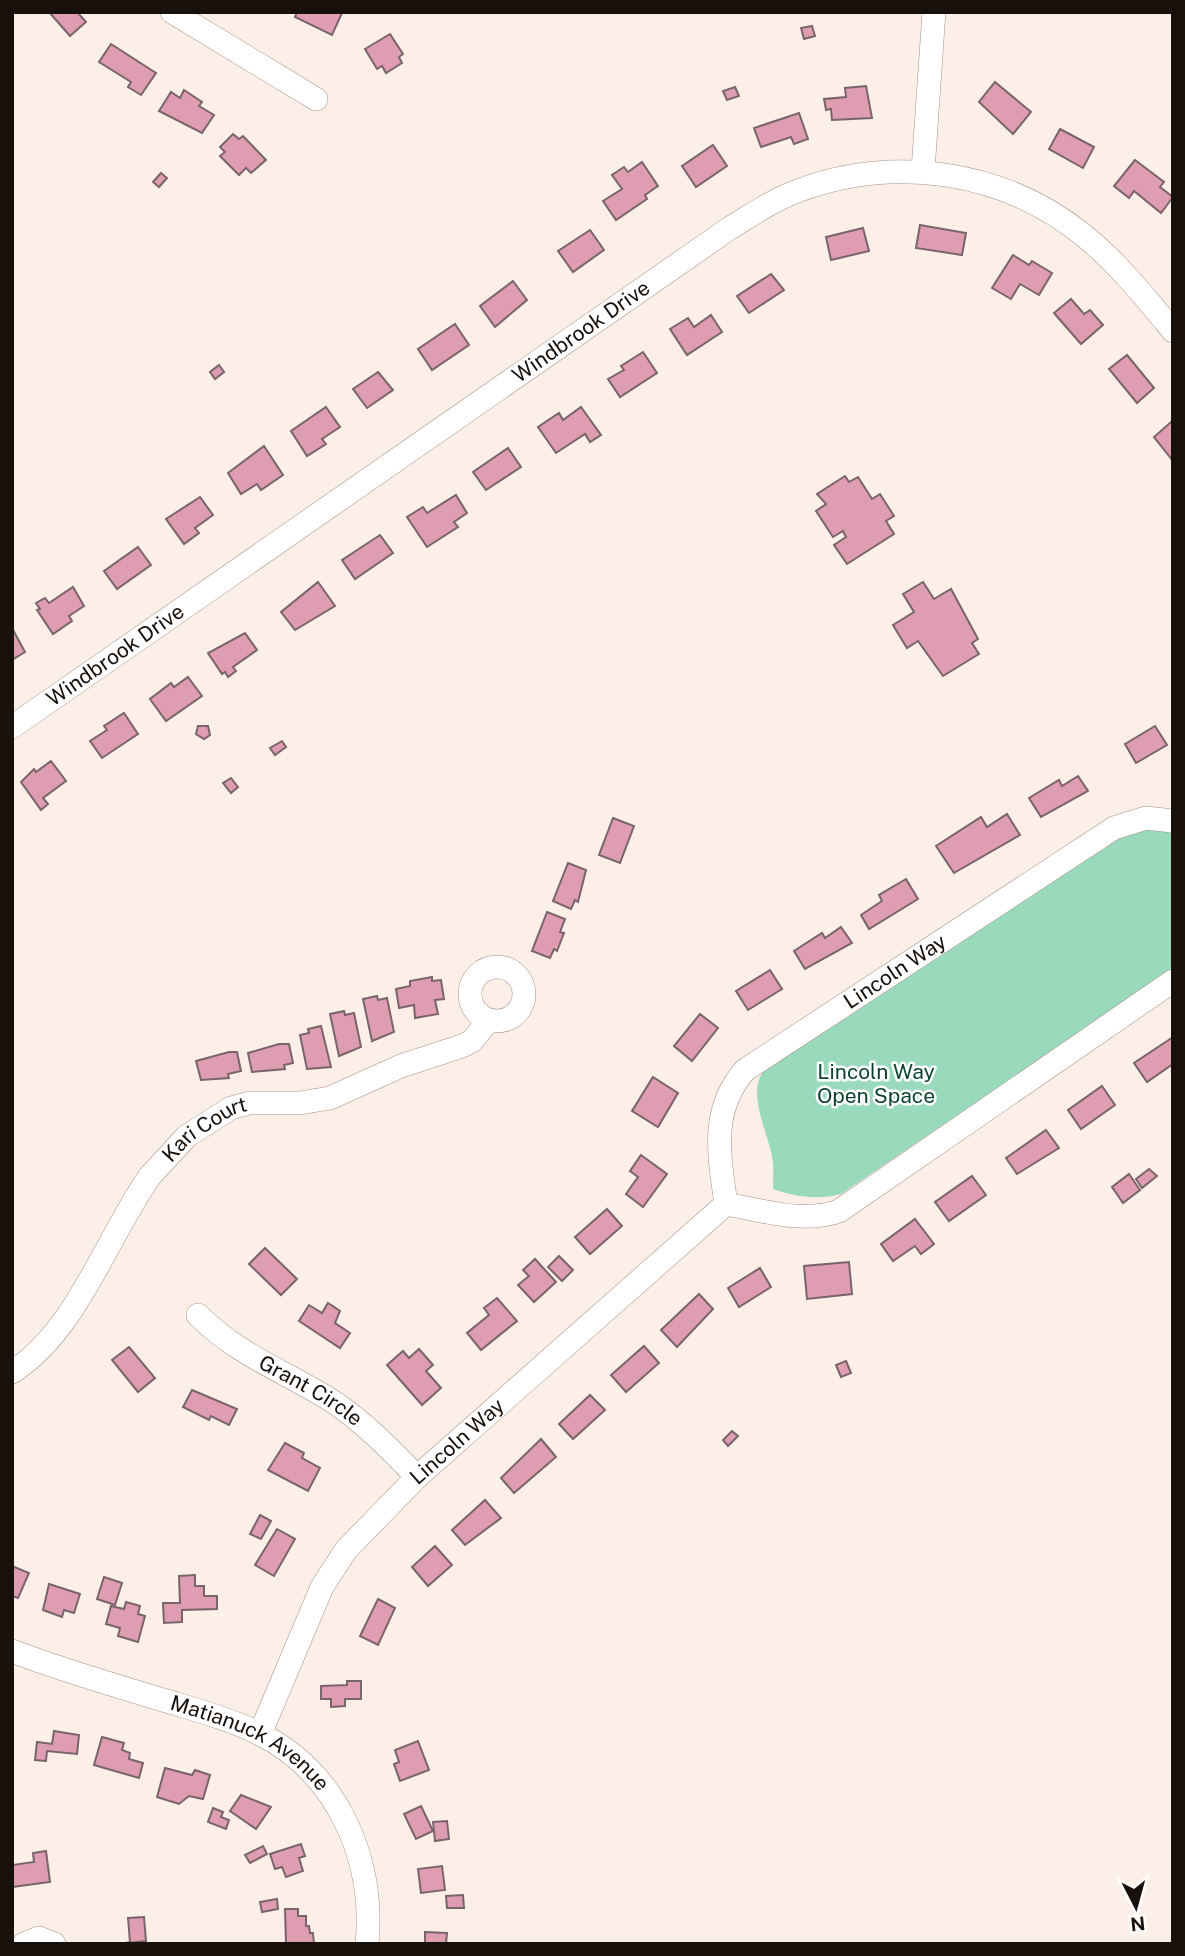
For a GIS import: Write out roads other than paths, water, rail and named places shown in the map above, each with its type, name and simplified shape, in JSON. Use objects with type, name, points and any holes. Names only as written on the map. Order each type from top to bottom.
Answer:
[{"type":"street","points":[[172,12],[316,99]]},
{"type":"street","points":[[923,170],[934,12]]},
{"type":"street","name":"Windbrook Drive","points":[[12,727],[763,208],[798,190],[822,183],[890,172],[923,170],[1004,190],[1047,209],[1099,249],[1138,288],[1173,331]]},
{"type":"street","name":"Lincoln Way","points":[[260,1734],[332,1569],[370,1524],[418,1477],[726,1204],[719,1152],[720,1115],[728,1093],[744,1070],[1114,828],[1146,818],[1173,821]]},
{"type":"street","points":[[726,1204],[782,1214],[816,1215],[839,1211],[1173,981]]},
{"type":"street","name":"Kari Court","points":[[12,1372],[34,1357],[61,1327],[144,1184],[165,1157],[202,1125],[237,1105],[315,1101],[345,1094],[401,1066],[472,1041],[489,1020]]},
{"type":"street","name":"Grant Circle","points":[[198,1315],[241,1352],[346,1411],[418,1477]]},
{"type":"street","name":"Matianuck Avenue","points":[[12,1651],[218,1717],[260,1734],[283,1748],[313,1774],[349,1826],[367,1883],[367,1944]]},
{"type":"street","points":[[24,1944],[38,1938],[54,1944]]},
{"type":"park label","name":"Lincoln Way Open Space","points":[[876,1084]]}]
